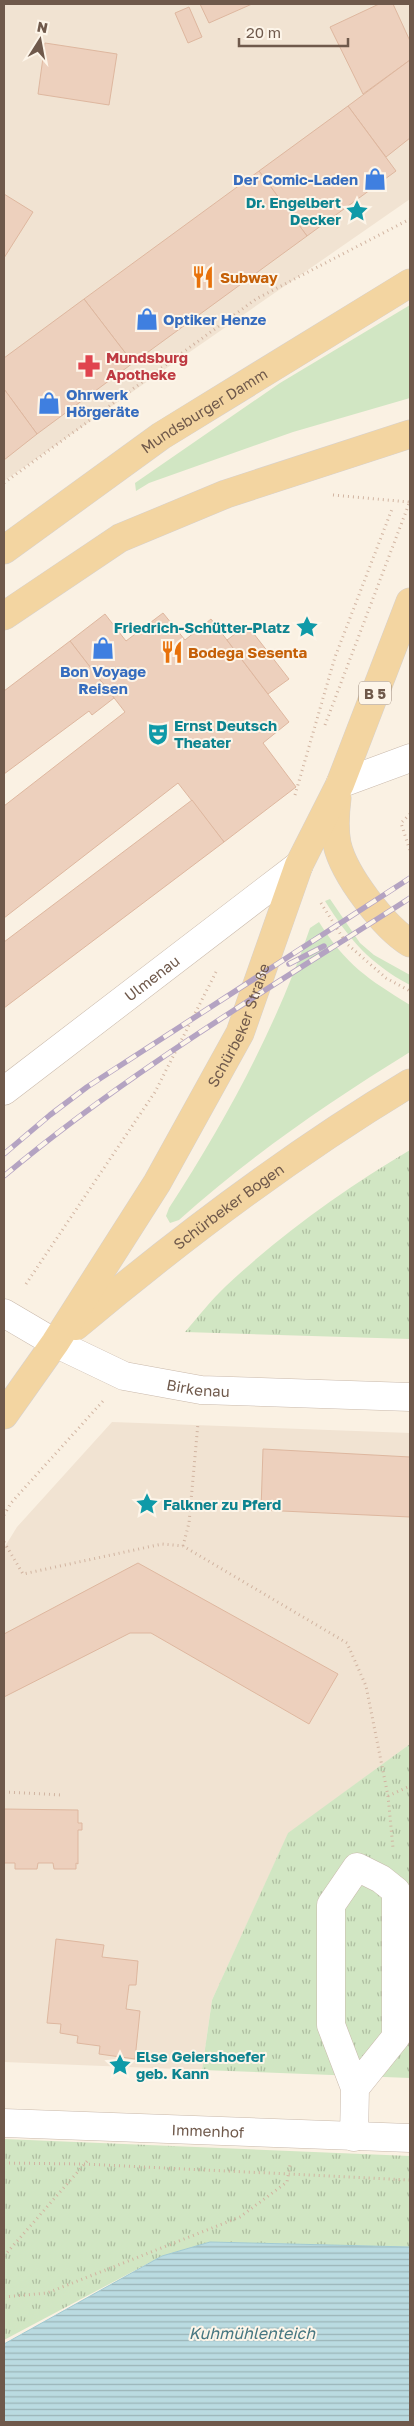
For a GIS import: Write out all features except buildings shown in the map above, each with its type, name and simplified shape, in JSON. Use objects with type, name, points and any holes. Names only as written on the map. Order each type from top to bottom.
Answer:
[{"type":"main road","name":"Mundsburger Damm","points":[[4,550],[161,436],[410,283]]},
{"type":"main road","points":[[4,616],[120,538],[226,494],[410,434]]},
{"type":"main road","name":"Schürbeker Straße","points":[[4,1415],[55,1343],[157,1183],[240,1033],[299,865],[340,784],[410,602]]},
{"type":"main road","name":"B 5","points":[[340,784],[334,826],[338,847],[346,866],[369,904],[410,942]]},
{"type":"main road","name":"Schürbeker Bogen","points":[[55,1343],[156,1258],[243,1193],[410,1083]]},
{"type":"street","points":[[340,784],[410,758]]},
{"type":"street","name":"Ulmenau","points":[[4,1091],[299,865]]},
{"type":"street","name":"Birkenau","points":[[4,1312],[55,1343],[124,1376],[201,1390],[410,1397]]},
{"type":"street","points":[[354,2136],[355,2088],[331,2025],[331,1905],[357,1867],[381,1879],[396,1891],[396,2037],[355,2088]]},
{"type":"street","name":"Immenhof","points":[[4,2123],[410,2138]]},
{"type":"path","points":[[4,483],[256,299],[410,218]]},
{"type":"path","points":[[292,802],[323,703],[335,657],[392,509]]},
{"type":"path","points":[[409,849],[401,823],[410,814]]},
{"type":"path","points":[[26,1284],[155,1092],[220,965]]},
{"type":"path","points":[[4,1515],[11,1504],[124,1376]]},
{"type":"path","points":[[183,1546],[189,1523],[201,1390]]},
{"type":"path","points":[[4,1542],[23,1574],[162,1544],[183,1546],[346,1643],[366,1686],[388,1796],[396,1891]]},
{"type":"path","points":[[388,1796],[410,1786]]},
{"type":"path","points":[[4,1792],[62,1795]]},
{"type":"path","points":[[4,2256],[116,2128]]},
{"type":"path","points":[[4,2297],[47,2293],[240,2217],[287,2182],[296,2134]]},
{"type":"path","points":[[4,2163],[84,2164],[410,2180]]},
{"type":"shaded area","points":[[4,4],[410,4],[410,199],[4,481]]},
{"type":"shaded area","points":[[112,1422],[410,1433],[410,1744],[288,1834],[212,2000],[202,2070],[4,2062],[4,1548],[17,1527]]},
{"type":"green space","points":[[410,305],[410,398],[293,432],[149,483],[136,491],[135,483],[280,383]]},
{"type":"green space","points":[[330,899],[360,943],[374,955],[410,975],[410,985],[383,968],[352,939],[325,901]]},
{"type":"green space","points":[[319,922],[339,949],[359,970],[410,1005],[410,1052],[350,1090],[291,1131],[206,1196],[179,1220],[170,1223],[166,1216],[169,1208],[230,1107],[282,1002],[310,928]]},
{"type":"green space","points":[[410,1150],[410,1339],[185,1332],[220,1291],[268,1249],[338,1196]]},
{"type":"green space","points":[[410,1744],[410,2078],[202,2070],[212,2000],[288,1833]]},
{"type":"green space","points":[[4,2139],[410,2156],[410,2247],[210,2242],[162,2256],[4,2340]]},
{"type":"water","name":"Kuhmühlenteich","points":[[210,2242],[410,2247],[410,2422],[4,2422],[4,2344],[162,2256]]},
{"type":"railway","points":[[4,1154],[87,1087],[410,878]]},
{"type":"railway","points":[[4,1176],[52,1137],[151,1065],[410,898]]},
{"type":"railway","points":[[289,964],[324,946]]},
{"type":"place","name":"Der Comic-Laden","points":[[375,179]]},
{"type":"place","name":"Dr. Engelbert Decker","points":[[357,211]]},
{"type":"place","name":"Subway","points":[[203,277]]},
{"type":"place","name":"Optiker Henze","points":[[147,319]]},
{"type":"place","name":"Mundsburg Apotheke","points":[[89,366]]},
{"type":"place","name":"Ohrwerk Hörgeräte","points":[[49,403]]},
{"type":"place","name":"Friedrich-Schütter-Platz","points":[[307,627]]},
{"type":"place","name":"Bon Voyage Reisen","points":[[103,648]]},
{"type":"place","name":"Bodega Sesenta","points":[[172,652]]},
{"type":"place","name":"Ernst Deutsch Theater","points":[[158,734]]},
{"type":"place","name":"Falkner zu Pferd","points":[[147,1504]]},
{"type":"place","name":"Else Geiershoefer geb. Kann","points":[[120,2065]]}]
